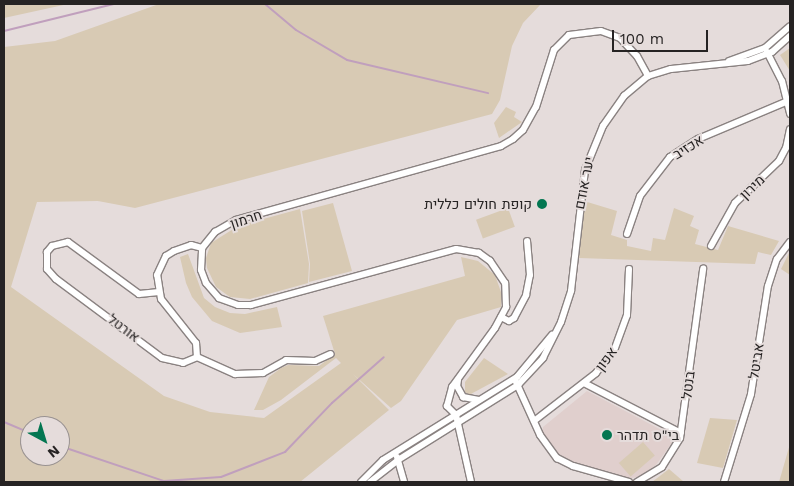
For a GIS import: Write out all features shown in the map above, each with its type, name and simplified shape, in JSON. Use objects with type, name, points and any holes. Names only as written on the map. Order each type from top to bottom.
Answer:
[{"type":"street","name":"יער אודם","points":[[766,51],[790,26]]},
{"type":"street","name":"חרמון","points":[[202,248],[215,232],[236,220],[500,146],[513,139],[523,130],[536,107],[554,50],[569,35],[590,31],[612,34],[628,46],[648,76]]},
{"type":"street","name":"יער אודם","points":[[361,482],[375,466],[396,452],[516,382],[562,322],[571,291],[583,176],[591,149],[618,102],[648,76],[671,69],[719,64],[766,51],[790,36]]},
{"type":"street","points":[[766,51],[788,101],[790,114]]},
{"type":"street","name":"אכזיב","points":[[627,234],[640,196],[670,157],[698,139],[788,101]]},
{"type":"street","name":"מירון","points":[[711,246],[736,204],[778,161],[786,148],[790,129]]},
{"type":"street","points":[[501,317],[509,321],[514,318],[526,295],[530,266],[527,241]]},
{"type":"street","name":"אורטל","points":[[159,292],[139,294],[68,242],[52,246],[47,252],[47,269],[56,279],[162,358],[183,363],[197,357]]},
{"type":"street","name":"אביטל","points":[[724,482],[751,394],[768,286],[777,259],[790,242]]},
{"type":"street","points":[[331,354],[315,361],[286,360],[262,373],[234,374],[197,357],[196,344],[170,312],[159,292],[157,274],[166,256],[182,247],[202,248],[200,258],[206,283],[218,298],[238,305],[259,303],[456,249],[468,249],[490,261],[505,282],[507,294],[501,317],[459,378],[446,406],[457,418],[471,482]]},
{"type":"street","name":"בנטל","points":[[637,482],[662,468],[675,449],[681,433],[702,268]]},
{"type":"street","name":"אפון","points":[[534,421],[584,383],[606,362],[623,331],[630,294],[629,269]]},
{"type":"street","points":[[459,378],[457,386],[463,397],[480,400]]},
{"type":"street","name":"יער אודם","points":[[370,482],[480,400],[516,382]]},
{"type":"street","points":[[516,382],[546,445],[563,462],[629,482]]},
{"type":"street","points":[[584,383],[681,433]]},
{"type":"street","points":[[396,452],[404,482]]},
{"type":"shaded area","points":[[4,4],[68,4],[4,18]]},
{"type":"shaded area","points":[[159,4],[541,4],[523,23],[512,46],[500,100],[492,114],[135,208],[98,201],[37,202],[11,287],[164,396],[210,412],[264,418],[341,363],[336,358],[281,400],[263,410],[254,410],[269,377],[281,368],[288,365],[319,366],[335,354],[323,316],[465,276],[461,257],[478,261],[495,275],[502,295],[501,307],[457,320],[401,401],[391,408],[353,374],[389,410],[300,482],[4,482],[4,47],[55,41]]},
{"type":"shaded area","points":[[790,48],[790,71],[780,55]]},
{"type":"shaded area","points":[[506,107],[516,112],[514,117],[522,122],[499,138],[494,123]]},
{"type":"shaded area","points":[[584,201],[617,211],[611,235],[627,240],[627,246],[651,251],[653,238],[665,240],[674,208],[694,216],[690,226],[699,230],[695,244],[718,250],[728,226],[779,241],[771,255],[758,252],[755,264],[579,258]]},
{"type":"shaded area","points":[[333,203],[352,271],[309,282],[310,264],[302,211]]},
{"type":"shaded area","points":[[508,208],[515,227],[483,238],[476,220]]},
{"type":"shaded area","points":[[300,209],[309,264],[308,283],[250,299],[230,297],[216,287],[207,268],[206,258],[211,243],[238,226]]},
{"type":"shaded area","points":[[790,251],[790,275],[781,269]]},
{"type":"shaded area","points":[[188,254],[204,298],[215,307],[230,313],[245,314],[277,307],[282,327],[240,333],[212,321],[192,297],[186,283],[180,257]]},
{"type":"shaded area","points":[[484,358],[508,374],[469,395],[465,392],[465,382]]},
{"type":"shaded area","name":"בי\"ס תדהר","points":[[587,391],[673,436],[674,440],[656,465],[641,476],[628,479],[571,461],[559,454],[542,434],[543,427]]},
{"type":"shaded area","points":[[710,418],[737,420],[723,468],[697,463]]},
{"type":"shaded area","points":[[643,442],[655,456],[631,477],[619,463]]},
{"type":"shaded area","points":[[790,444],[790,482],[779,482]]},
{"type":"shaded area","points":[[669,469],[684,482],[652,482]]},
{"type":"waterway","points":[[4,31],[114,4]]},
{"type":"waterway","points":[[265,4],[296,30],[347,60],[488,93]]},
{"type":"waterway","points":[[70,449],[164,481],[221,477],[285,452],[332,403],[384,357]]},
{"type":"waterway","points":[[4,422],[20,429]]},
{"type":"place","name":"קופת חולים כללית","points":[[542,204]]},
{"type":"place","name":"בי\"ס תדהר","points":[[607,435]]}]
